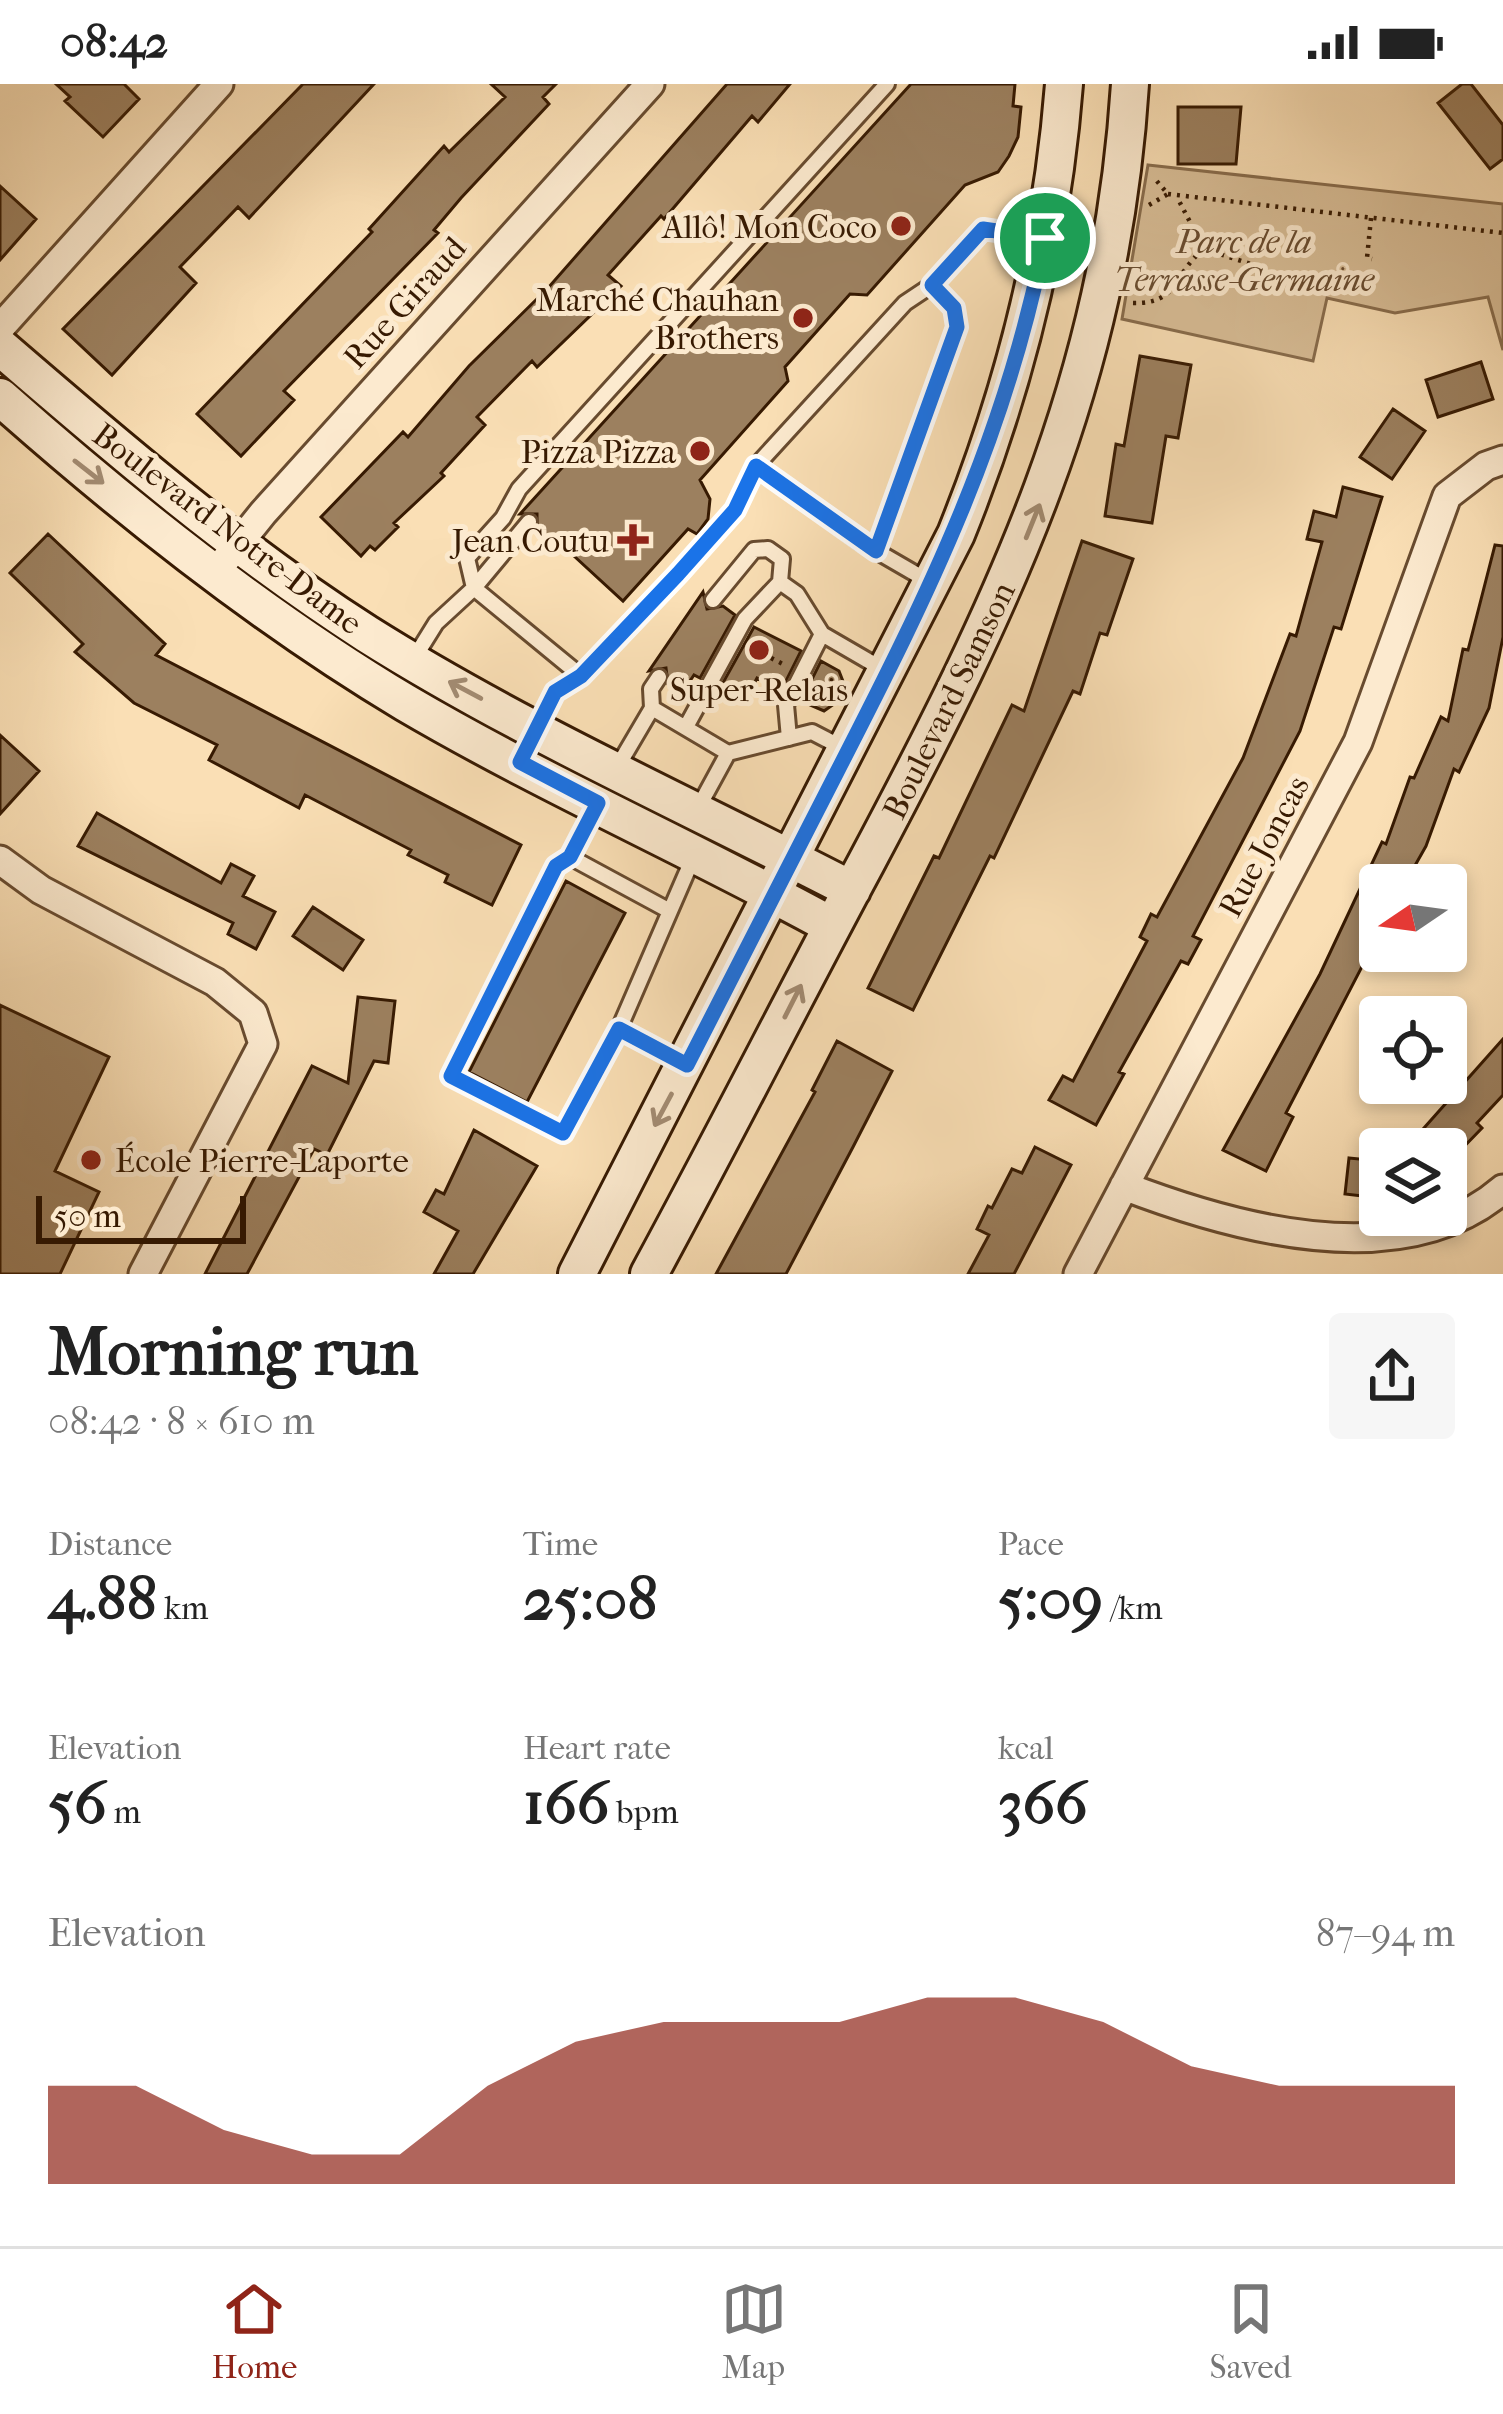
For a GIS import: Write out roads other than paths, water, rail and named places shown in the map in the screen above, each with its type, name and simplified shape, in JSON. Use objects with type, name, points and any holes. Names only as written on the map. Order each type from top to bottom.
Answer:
[{"type":"street","points":[[0,328],[219,84]]},
{"type":"street","name":"Rue Giraud","points":[[227,558],[650,84]]},
{"type":"street","name":"Boulevard Samson","points":[[578,1274],[933,584],[997,425],[1045,238],[1064,84]]},
{"type":"street","name":"Boulevard Samson","points":[[649,1274],[991,619],[1049,480],[1105,280],[1130,84]]},
{"type":"street","name":"Boulevard Notre-Dame","points":[[0,347],[340,662],[832,926]]},
{"type":"street","name":"Boulevard Notre-Dame","points":[[0,397],[56,447],[227,558],[536,728],[852,890]]},
{"type":"street","name":"Rue Joncas","points":[[1078,1274],[1358,742],[1447,496],[1486,466],[1503,460]]},
{"type":"street","points":[[0,860],[40,890],[215,982],[253,1013],[263,1044],[142,1274]]},
{"type":"street","points":[[1124,1186],[1234,1228],[1358,1257],[1424,1247],[1481,1216],[1503,1189]]},
{"type":"lane","points":[[581,676],[473,588],[467,558],[503,518],[519,489],[887,84]]},
{"type":"lane","points":[[520,762],[555,692],[581,676],[735,510],[756,466],[905,302],[932,285],[983,229],[1045,238]]},
{"type":"lane","points":[[876,551],[957,327],[954,308],[932,285]]},
{"type":"lane","points":[[756,466],[876,551],[933,584]]},
{"type":"lane","points":[[412,662],[436,622],[473,588],[529,522]]},
{"type":"lane","points":[[686,727],[745,620],[780,582],[782,559],[768,549],[754,550],[713,600]]},
{"type":"lane","points":[[780,582],[797,594],[823,634],[888,672]]},
{"type":"lane","points":[[789,738],[786,705],[823,634]]},
{"type":"lane","points":[[659,677],[651,689],[652,708],[570,857],[556,866],[451,1076],[563,1133],[619,1029],[695,853]]},
{"type":"lane","points":[[652,708],[728,752],[812,732],[848,750]]},
{"type":"lane","points":[[697,810],[728,752]]},
{"type":"lane","points":[[570,857],[668,910]]},
{"type":"lane","points":[[619,1029],[687,1065]]},
{"type":"place","name":"Allô! Mon Coco","points":[[901,226]]},
{"type":"place","name":"Marché Chauhan Brothers","points":[[803,318]]},
{"type":"place","name":"Pizza Pizza","points":[[700,451]]},
{"type":"place","name":"Jean Coutu","points":[[633,540]]},
{"type":"place","name":"Super-Relais","points":[[759,650]]},
{"type":"place","name":"École Pierre-Laporte","points":[[91,1160]]},
{"type":"park label","name":"Parc de la Terrasse-Germaine","points":[[1244,260]]}]
